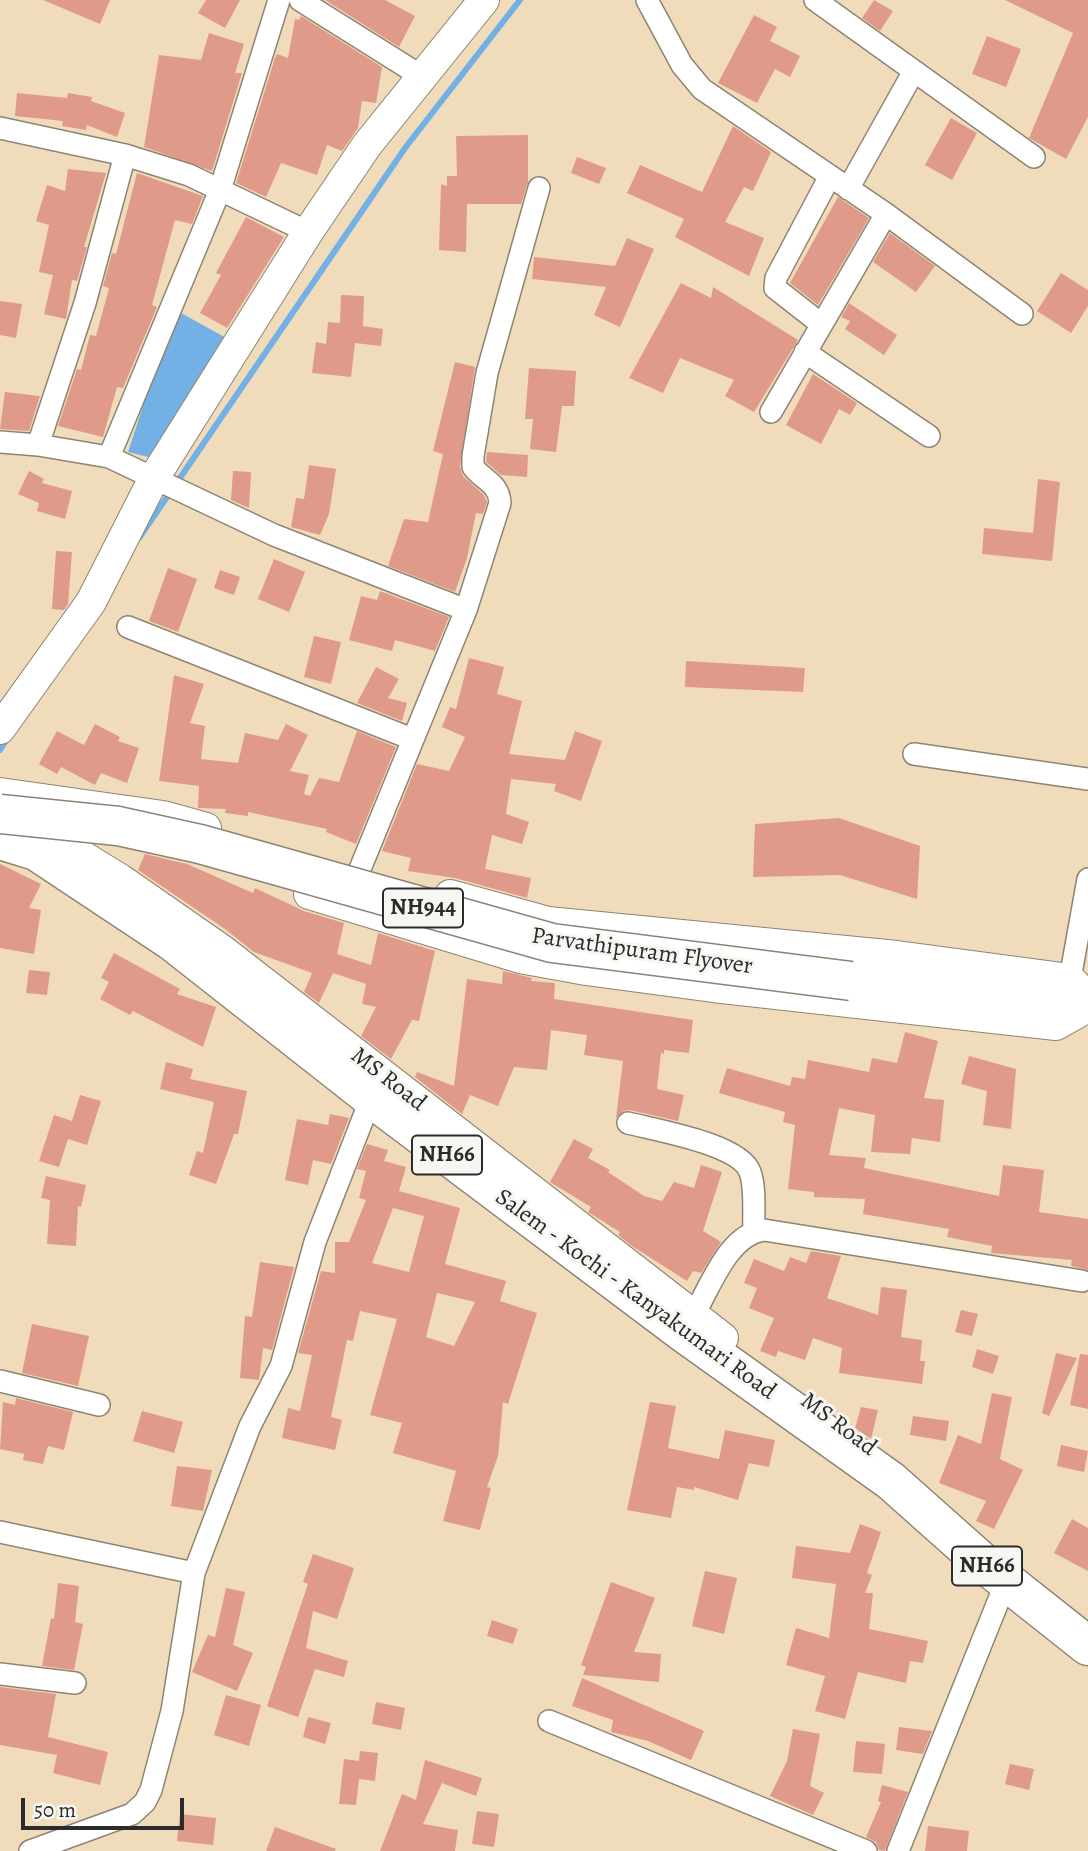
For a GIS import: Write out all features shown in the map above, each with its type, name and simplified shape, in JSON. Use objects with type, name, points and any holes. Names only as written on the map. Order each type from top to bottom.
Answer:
[{"type":"highway","name":"Parvathipuram Flyover","points":[[0,814],[118,826],[200,844],[552,943],[851,981],[1083,997]]},
{"type":"highway","name":"Salem - Kochi - Kanyakumari Road","points":[[0,839],[36,850],[173,942],[385,1109],[684,1333],[891,1481],[994,1572],[1088,1646]]},
{"type":"street","points":[[108,457],[220,190],[279,0]]},
{"type":"street","points":[[300,0],[421,76]]},
{"type":"street","points":[[0,729],[91,602],[159,480],[308,232],[367,145],[484,0]]},
{"type":"street","points":[[647,0],[682,65],[702,89],[886,214],[1022,314]]},
{"type":"street","points":[[815,0],[1034,157]]},
{"type":"street","points":[[848,189],[914,71]]},
{"type":"street","points":[[0,128],[125,155],[189,175],[308,232]]},
{"type":"street","points":[[38,445],[85,303],[125,155]]},
{"type":"street","points":[[821,324],[775,288],[776,278],[831,176]]},
{"type":"street","points":[[360,869],[466,610],[500,503],[500,492],[494,484],[473,467],[487,373],[539,188]]},
{"type":"street","points":[[771,412],[886,214]]},
{"type":"street","points":[[805,352],[929,436]]},
{"type":"street","points":[[0,442],[38,445],[108,457],[274,535],[466,610]]},
{"type":"street","points":[[128,627],[412,739]]},
{"type":"street","points":[[914,754],[1088,779]]},
{"type":"street","points":[[0,793],[163,816],[548,922],[897,956],[1083,997],[1088,879]]},
{"type":"street","name":"MS Road","points":[[0,806],[120,879],[222,950],[907,1478],[994,1572]]},
{"type":"street","name":"MS Road","points":[[0,832],[39,829],[160,848],[520,958],[586,970],[713,988],[1056,1025],[1083,997]]},
{"type":"street","points":[[0,856],[29,866],[117,915],[366,1111],[688,1354],[904,1511],[994,1572],[898,1851]]},
{"type":"street","points":[[30,1851],[126,1817],[145,1802],[172,1711],[194,1573],[250,1426],[281,1366],[315,1242],[366,1111]]},
{"type":"street","points":[[628,1123],[724,1149],[743,1160],[751,1172],[754,1231]]},
{"type":"street","points":[[694,1316],[736,1243],[754,1231],[775,1231],[1082,1281]]},
{"type":"street","points":[[0,1381],[99,1405]]},
{"type":"street","points":[[0,1532],[194,1573]]},
{"type":"street","points":[[0,1674],[75,1683]]},
{"type":"street","points":[[549,1721],[866,1851]]},
{"type":"water","points":[[181,313],[228,339],[148,457],[128,452],[159,357]]},
{"type":"building","points":[[43,0],[110,0],[100,24]]},
{"type":"building","points":[[206,0],[240,0],[225,28],[198,13]]},
{"type":"building","points":[[325,0],[385,0],[415,16],[399,47]]},
{"type":"building","points":[[874,0],[893,11],[880,31],[862,18]]},
{"type":"building","points":[[1005,0],[1088,0],[1088,117],[1066,159],[1029,138],[1073,33]]},
{"type":"building","points":[[754,15],[777,27],[770,41],[800,56],[790,77],[775,69],[757,103],[718,83]]},
{"type":"building","points":[[301,16],[382,67],[376,103],[362,101],[358,128],[342,151],[327,145],[317,175],[281,163],[266,197],[236,183],[275,58],[277,54],[288,58],[295,19],[299,20]]},
{"type":"building","points":[[209,33],[244,44],[235,73],[242,73],[212,171],[144,147],[159,55],[201,60]]},
{"type":"building","points":[[987,36],[1021,49],[1006,87],[972,74]]},
{"type":"building","points":[[17,93],[67,98],[68,93],[92,97],[91,101],[125,113],[117,137],[87,125],[86,130],[62,126],[63,121],[15,116]]},
{"type":"building","points":[[951,118],[977,133],[952,180],[925,165]]},
{"type":"building","points":[[733,126],[771,152],[753,191],[744,187],[725,222],[764,238],[749,276],[675,237],[684,219],[627,193],[640,165],[702,192]]},
{"type":"building","points":[[528,135],[528,182],[521,204],[467,204],[466,252],[439,250],[441,184],[447,186],[447,176],[457,176],[456,136]]},
{"type":"building","points":[[577,157],[606,168],[599,184],[571,173]]},
{"type":"building","points":[[68,169],[106,173],[77,281],[72,280],[66,319],[44,314],[53,275],[39,272],[49,225],[36,221],[47,185],[65,191]]},
{"type":"building","points":[[137,173],[203,196],[192,224],[175,220],[152,305],[157,307],[123,388],[117,387],[103,437],[58,426],[77,369],[81,370],[90,335],[96,336],[109,288],[103,286],[112,253],[116,254]]},
{"type":"building","points":[[838,197],[869,218],[818,305],[790,283]]},
{"type":"building","points":[[246,217],[284,237],[227,328],[200,313],[221,275],[216,273]]},
{"type":"building","points":[[890,233],[935,266],[916,292],[873,262]]},
{"type":"building","points":[[627,238],[654,249],[620,327],[594,315],[606,287],[532,279],[534,257],[615,266]]},
{"type":"building","points":[[1061,273],[1088,290],[1088,306],[1071,333],[1037,311]]},
{"type":"building","points":[[681,283],[711,298],[713,287],[798,340],[754,412],[725,396],[734,380],[680,358],[663,393],[629,378]]},
{"type":"building","points":[[341,295],[364,296],[363,326],[383,329],[381,346],[355,343],[351,377],[312,373],[316,342],[326,344],[328,322],[340,323]]},
{"type":"building","points":[[0,301],[22,304],[16,338],[0,335]]},
{"type":"building","points":[[849,303],[897,335],[884,355],[845,329],[850,321],[841,317]]},
{"type":"building","points":[[455,362],[475,367],[460,467],[463,476],[484,495],[487,502],[483,514],[476,513],[467,558],[455,592],[388,566],[404,519],[428,522],[443,454],[433,451]]},
{"type":"building","points":[[529,368],[576,371],[574,406],[562,406],[556,452],[530,449],[533,419],[525,419]]},
{"type":"building","points":[[813,374],[857,403],[850,415],[839,409],[821,444],[786,425]]},
{"type":"building","points":[[5,392],[40,396],[29,431],[0,429]]},
{"type":"building","points":[[487,452],[528,455],[527,477],[501,475],[486,462]]},
{"type":"building","points":[[309,465],[336,469],[329,514],[320,535],[291,527],[296,498],[304,499]]},
{"type":"building","points":[[29,471],[44,479],[42,483],[72,491],[65,519],[37,511],[39,503],[18,494]]},
{"type":"building","points":[[233,471],[251,472],[249,508],[231,500]]},
{"type":"building","points":[[1038,479],[1060,482],[1052,561],[982,554],[984,528],[1033,533]]},
{"type":"building","points":[[56,551],[72,552],[68,604],[64,610],[52,609]]},
{"type":"building","points":[[274,559],[305,572],[289,612],[258,599]]},
{"type":"building","points":[[168,568],[197,579],[178,632],[149,621]]},
{"type":"building","points":[[220,570],[240,577],[234,595],[214,588]]},
{"type":"building","points":[[380,591],[449,617],[435,651],[395,640],[392,651],[349,640],[361,596],[377,600]]},
{"type":"building","points":[[314,636],[341,642],[331,684],[304,677]]},
{"type":"building","points":[[469,658],[504,667],[497,694],[522,701],[509,754],[565,760],[575,731],[602,741],[581,801],[554,791],[556,784],[511,779],[506,814],[529,822],[522,844],[492,835],[485,869],[531,878],[527,898],[455,878],[408,871],[411,858],[382,851],[417,764],[449,771],[465,737],[442,727],[450,707],[456,709]]},
{"type":"building","points":[[686,661],[805,668],[803,692],[685,687]]},
{"type":"building","points":[[376,667],[399,679],[388,698],[407,703],[402,721],[357,703]]},
{"type":"building","points":[[174,675],[204,684],[190,723],[205,726],[201,759],[238,763],[245,733],[278,740],[286,724],[308,735],[290,771],[309,775],[304,794],[310,796],[319,778],[339,782],[357,731],[396,747],[356,844],[326,832],[327,829],[248,812],[248,816],[225,813],[226,809],[198,808],[199,786],[159,781]]},
{"type":"building","points":[[95,724],[120,737],[118,741],[139,748],[127,783],[101,773],[95,785],[61,767],[57,774],[39,764],[57,731],[84,745]]},
{"type":"building","points":[[839,818],[920,846],[917,899],[840,875],[753,877],[755,824]]},
{"type":"building","points":[[145,854],[187,864],[253,893],[255,888],[304,911],[344,923],[337,954],[371,965],[378,933],[435,951],[419,1021],[412,1020],[391,1059],[361,1036],[376,1007],[362,1004],[366,984],[333,973],[319,1003],[304,992],[312,973],[254,952],[138,870]]},
{"type":"building","points":[[0,864],[41,884],[29,908],[41,910],[34,954],[0,948]]},
{"type":"building","points":[[114,953],[180,989],[177,994],[216,1007],[203,1047],[133,1011],[130,1015],[100,999],[109,982],[101,978]]},
{"type":"building","points":[[29,970],[50,972],[47,995],[26,993]]},
{"type":"building","points":[[503,971],[532,978],[531,981],[555,983],[554,999],[693,1020],[689,1053],[664,1050],[664,1054],[661,1053],[657,1089],[684,1095],[678,1121],[630,1110],[624,1111],[616,1118],[623,1061],[584,1055],[587,1035],[551,1030],[547,1070],[514,1067],[498,1106],[470,1095],[462,1114],[415,1077],[417,1072],[454,1086],[467,979],[502,984]]},
{"type":"building","points":[[905,1032],[938,1041],[924,1098],[944,1100],[940,1142],[912,1138],[910,1154],[871,1152],[875,1115],[839,1108],[829,1155],[866,1158],[864,1168],[999,1196],[1003,1165],[1044,1170],[1039,1212],[1088,1219],[1088,1270],[1071,1266],[1072,1260],[991,1253],[992,1246],[947,1237],[949,1229],[863,1214],[865,1199],[814,1197],[814,1192],[788,1189],[795,1125],[783,1122],[785,1112],[719,1093],[727,1068],[790,1086],[792,1077],[805,1079],[808,1060],[869,1072],[872,1058],[897,1063]]},
{"type":"building","points":[[969,1056],[1016,1069],[1011,1129],[983,1125],[987,1091],[961,1084]]},
{"type":"building","points":[[166,1062],[193,1069],[190,1079],[247,1091],[238,1134],[234,1134],[216,1184],[189,1175],[197,1151],[203,1153],[214,1102],[160,1089]]},
{"type":"building","points":[[80,1095],[101,1101],[87,1145],[68,1139],[59,1167],[39,1161],[54,1115],[72,1121]]},
{"type":"building","points":[[330,1114],[349,1118],[331,1164],[313,1160],[308,1185],[285,1180],[297,1119],[328,1125]]},
{"type":"building","points":[[574,1139],[593,1149],[588,1158],[610,1170],[608,1172],[644,1196],[662,1201],[674,1182],[694,1188],[701,1165],[722,1172],[703,1231],[721,1242],[701,1273],[693,1271],[687,1281],[632,1246],[618,1235],[620,1232],[588,1212],[591,1207],[550,1182]]},
{"type":"building","points":[[367,1144],[388,1150],[384,1161],[406,1167],[399,1191],[460,1208],[445,1264],[506,1281],[500,1301],[537,1313],[508,1404],[503,1402],[498,1456],[487,1487],[491,1488],[480,1530],[443,1521],[456,1471],[393,1453],[402,1423],[370,1415],[397,1319],[360,1311],[353,1341],[347,1340],[331,1417],[342,1420],[335,1450],[282,1438],[288,1408],[300,1411],[312,1355],[298,1353],[321,1271],[335,1273],[335,1242],[349,1242],[366,1200],[359,1198],[366,1171],[357,1169]],"holes":[[[393,1208],[424,1216],[409,1272],[372,1263]],[[437,1293],[475,1302],[454,1346],[426,1337]]]},
{"type":"building","points":[[46,1176],[86,1185],[81,1207],[78,1206],[76,1246],[47,1244],[50,1200],[41,1198]]},
{"type":"building","points":[[811,1251],[841,1256],[827,1298],[878,1315],[881,1287],[907,1290],[901,1337],[922,1340],[920,1361],[925,1361],[922,1384],[839,1373],[842,1348],[813,1338],[805,1360],[778,1351],[776,1357],[760,1351],[774,1318],[749,1308],[757,1288],[744,1283],[754,1259],[784,1271],[790,1257],[806,1263]]},
{"type":"building","points":[[260,1262],[294,1267],[272,1350],[263,1348],[259,1380],[240,1378],[245,1316],[252,1317]]},
{"type":"building","points":[[961,1310],[978,1314],[972,1336],[955,1332]]},
{"type":"building","points":[[32,1324],[89,1336],[78,1386],[22,1373]]},
{"type":"building","points":[[977,1349],[999,1356],[993,1374],[972,1367]]},
{"type":"building","points":[[1056,1353],[1077,1358],[1049,1416],[1042,1413]]},
{"type":"building","points":[[1080,1354],[1088,1355],[1088,1409],[1070,1405]]},
{"type":"building","points":[[992,1393],[1012,1397],[1000,1459],[1023,1470],[994,1529],[976,1521],[986,1501],[939,1483],[958,1435],[981,1444]]},
{"type":"building","points":[[16,1398],[73,1412],[64,1450],[48,1446],[43,1464],[23,1460],[24,1454],[0,1449],[3,1402],[15,1405]]},
{"type":"building","points":[[650,1402],[676,1406],[668,1448],[719,1459],[725,1430],[775,1440],[769,1467],[749,1463],[738,1500],[694,1487],[694,1490],[677,1487],[671,1518],[627,1510]]},
{"type":"building","points":[[861,1407],[878,1410],[871,1439],[855,1428]]},
{"type":"building","points":[[142,1411],[183,1422],[174,1453],[133,1441]]},
{"type":"building","points":[[913,1416],[949,1421],[946,1441],[910,1435]]},
{"type":"building","points":[[1061,1445],[1088,1451],[1084,1472],[1057,1466]]},
{"type":"building","points":[[177,1466],[212,1470],[203,1511],[171,1506]]},
{"type":"building","points":[[1072,1519],[1088,1528],[1088,1571],[1054,1553]]},
{"type":"building","points":[[860,1524],[881,1532],[867,1573],[872,1575],[865,1593],[873,1593],[869,1629],[928,1641],[923,1663],[910,1661],[906,1683],[858,1672],[845,1719],[815,1711],[825,1676],[786,1665],[796,1628],[829,1638],[836,1584],[792,1578],[796,1546],[850,1553]]},
{"type":"building","points":[[313,1554],[354,1568],[337,1619],[313,1611],[306,1648],[348,1661],[344,1677],[315,1669],[298,1717],[267,1706],[308,1584],[303,1582]]},
{"type":"building","points":[[705,1571],[737,1578],[724,1634],[692,1626]]},
{"type":"building","points":[[611,1582],[655,1598],[634,1652],[661,1654],[659,1682],[583,1675],[586,1667],[581,1665]]},
{"type":"building","points":[[58,1583],[79,1586],[75,1622],[83,1624],[74,1670],[42,1666],[51,1618],[54,1619]]},
{"type":"building","points":[[226,1588],[245,1592],[233,1645],[253,1653],[237,1691],[192,1672],[208,1635],[215,1637]]},
{"type":"building","points":[[492,1620],[518,1629],[513,1644],[487,1636]]},
{"type":"building","points":[[582,1678],[704,1731],[691,1760],[648,1741],[611,1732],[613,1720],[572,1706]]},
{"type":"building","points":[[0,1687],[56,1694],[48,1737],[108,1752],[100,1785],[53,1773],[57,1755],[0,1745]]},
{"type":"building","points":[[226,1695],[261,1705],[249,1746],[214,1735]]},
{"type":"building","points":[[376,1702],[405,1708],[401,1730],[372,1724]]},
{"type":"building","points":[[308,1717],[331,1723],[325,1744],[303,1737]]},
{"type":"building","points":[[899,1727],[932,1731],[923,1754],[896,1750]]},
{"type":"building","points":[[793,1729],[820,1734],[810,1786],[824,1793],[813,1815],[770,1796],[787,1761]]},
{"type":"building","points":[[856,1741],[885,1744],[882,1774],[853,1772]]},
{"type":"building","points":[[360,1751],[378,1753],[375,1781],[359,1779],[356,1805],[339,1804],[344,1759],[359,1761]]},
{"type":"building","points":[[425,1760],[482,1778],[476,1796],[442,1783],[423,1824],[458,1830],[455,1851],[380,1851],[402,1794],[416,1800]]},
{"type":"building","points":[[1010,1764],[1034,1769],[1029,1790],[1005,1784]]},
{"type":"building","points":[[882,1785],[908,1792],[885,1851],[879,1850],[876,1842],[866,1837],[881,1802],[878,1801]]},
{"type":"building","points":[[477,1811],[499,1814],[494,1847],[472,1844]]},
{"type":"building","points":[[180,1814],[216,1818],[213,1845],[177,1841]]},
{"type":"building","points":[[928,1826],[969,1831],[967,1851],[925,1851]]},
{"type":"building","points":[[275,1827],[336,1849],[266,1851]]},
{"type":"waterway","points":[[139,538],[405,148],[520,0]]},
{"type":"waterway","points":[[0,750],[8,737]]}]
